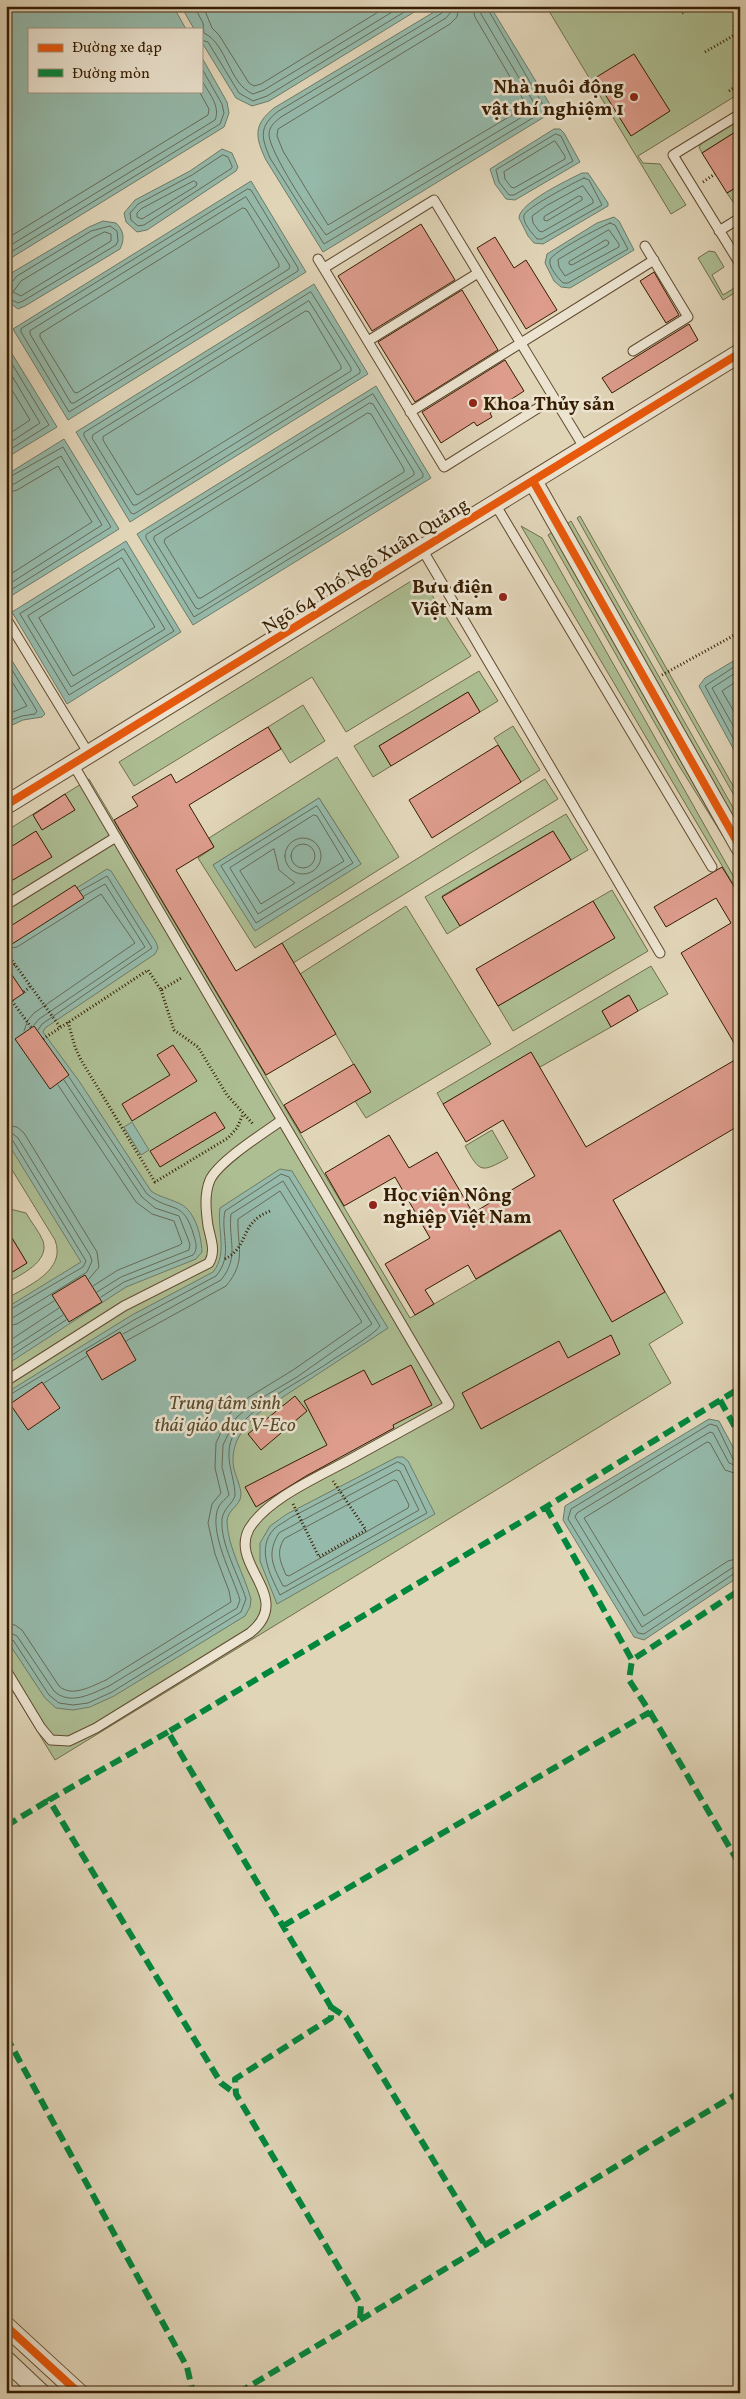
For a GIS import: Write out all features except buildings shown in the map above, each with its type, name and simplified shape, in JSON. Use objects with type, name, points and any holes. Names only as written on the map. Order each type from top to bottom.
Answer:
[{"type":"street","name":"Ngõ 64 Phố Ngô Xuân Quảng","points":[[6,805],[740,353]]},
{"type":"street","points":[[533,481],[740,847]]},
{"type":"street","points":[[6,2326],[79,2393]]},
{"type":"street","points":[[6,2360],[41,2393]]},
{"type":"lane","points":[[740,114],[673,155],[740,264]]},
{"type":"lane","points":[[324,268],[434,200],[585,448]]},
{"type":"lane","points":[[719,231],[740,218]]},
{"type":"lane","points":[[633,351],[688,317],[645,246]]},
{"type":"lane","points":[[318,259],[444,467],[554,398]]},
{"type":"lane","points":[[410,412],[654,260]]},
{"type":"lane","points":[[368,341],[478,273]]},
{"type":"lane","points":[[495,504],[712,867]]},
{"type":"lane","points":[[422,549],[660,953]]},
{"type":"lane","points":[[6,618],[89,754]]},
{"type":"lane","points":[[6,1670],[41,1728],[51,1740],[69,1741],[96,1728],[250,1633],[263,1622],[268,1607],[246,1543],[248,1532],[262,1514],[306,1484],[449,1405],[73,764]]},
{"type":"lane","points":[[6,905],[116,837]]},
{"type":"lane","points":[[6,1381],[124,1306],[208,1263],[212,1257],[213,1249],[206,1207],[211,1179],[219,1168],[282,1120]]},
{"type":"path","points":[[682,13],[693,6]]},
{"type":"path","points":[[740,13],[734,24],[736,34],[740,38]]},
{"type":"path","points":[[706,52],[736,34]]},
{"type":"path","points":[[729,91],[740,84]]},
{"type":"path","points":[[700,184],[715,174]]},
{"type":"path","points":[[662,675],[740,632]]},
{"type":"path","points":[[6,952],[60,1027]]},
{"type":"path","points":[[8,969],[15,964]]},
{"type":"path","points":[[43,1039],[148,970],[161,990],[174,1030],[198,1048],[227,1095],[263,1134]]},
{"type":"path","points":[[161,990],[194,970]]},
{"type":"path","points":[[24,992],[31,986]]},
{"type":"path","points":[[12,1001],[31,1028]]},
{"type":"path","points":[[68,1022],[81,1060],[155,1182],[228,1138],[237,1128],[243,1114]]},
{"type":"path","points":[[232,1255],[243,1243],[246,1229],[257,1216],[270,1211]]},
{"type":"path","points":[[295,1509],[320,1557],[366,1530],[337,1487]]},
{"type":"green space","points":[[546,6],[740,6],[740,99],[737,95],[638,156],[643,163],[660,164],[686,205],[671,214]]},
{"type":"green space","points":[[740,120],[740,129],[702,153],[699,147],[701,144]]},
{"type":"green space","points":[[740,185],[740,204],[738,205],[733,202],[727,193]]},
{"type":"green space","points":[[709,251],[715,252],[724,267],[712,275],[723,295],[736,287],[739,290],[723,300],[698,258]]},
{"type":"green space","points":[[580,516],[740,798],[740,806],[577,518]]},
{"type":"green space","points":[[571,521],[740,820],[740,829],[567,524]]},
{"type":"green space","points":[[521,526],[542,538],[740,888],[740,896]]},
{"type":"green space","points":[[552,532],[723,836],[678,764],[548,535]]},
{"type":"green space","points":[[416,578],[423,581],[471,656],[346,732],[312,677],[134,786],[119,762]]},
{"type":"green space","points":[[479,671],[498,701],[480,712],[468,692],[379,746],[391,766],[373,777],[354,746]]},
{"type":"green space","points":[[303,705],[325,741],[290,763],[268,727]]},
{"type":"green space","points":[[513,726],[540,770],[521,782],[494,738]]},
{"type":"green space","points":[[337,757],[399,857],[255,948],[198,858],[214,847],[209,838]],"holes":[[[319,798],[361,864],[213,865]]]},
{"type":"green space","name":"Trung tâm sinh thái giáo dục V-Eco","points":[[89,779],[410,1318],[613,1200],[683,1323],[649,1344],[671,1383],[55,1760],[6,1680],[6,1299],[43,1276],[50,1269],[57,1251],[55,1240],[6,1160],[6,831]]},
{"type":"green space","points":[[545,779],[558,799],[293,963],[282,943]]},
{"type":"green space","points":[[566,814],[588,850],[571,860],[553,831],[442,896],[460,926],[447,934],[425,897]]},
{"type":"green space","points":[[612,890],[648,951],[513,1031],[498,1006],[614,938],[593,901]]},
{"type":"green space","points":[[406,906],[491,1044],[366,1118],[355,1101],[370,1092],[300,974]]},
{"type":"green space","points":[[651,966],[668,994],[638,1011],[628,995],[602,1011],[611,1027],[540,1067],[531,1053],[443,1104],[437,1093]]},
{"type":"green space","points":[[492,1130],[508,1158],[492,1166],[482,1168],[474,1161],[465,1146]]},
{"type":"green space","points":[[6,1208],[26,1213],[43,1241],[44,1249],[38,1261],[32,1267],[6,1283],[6,1276],[27,1263],[6,1228]]},
{"type":"water","points":[[6,6],[173,6],[185,28],[28,28],[28,92],[202,92],[202,58],[227,102],[229,113],[224,127],[6,261]]},
{"type":"water","points":[[181,6],[424,6],[269,101],[252,106],[236,98],[202,43],[202,28],[193,28]]},
{"type":"water","points":[[444,6],[490,6],[554,111],[323,252],[266,160],[258,138],[259,126],[267,114],[274,108]]},
{"type":"water","points":[[554,129],[560,129],[564,133],[580,162],[515,200],[506,199],[495,184],[490,169]]},
{"type":"water","points":[[222,149],[232,153],[238,167],[236,171],[147,230],[137,232],[126,222],[124,213],[135,200],[190,171]]},
{"type":"water","points":[[582,173],[588,173],[608,203],[608,206],[543,244],[534,243],[528,236],[519,218],[521,212],[545,192]]},
{"type":"water","points":[[251,181],[306,272],[68,420],[13,329]]},
{"type":"water","points":[[614,217],[619,221],[634,250],[570,288],[561,287],[554,281],[545,263],[547,254],[597,223]]},
{"type":"water","points":[[103,221],[116,223],[121,229],[123,242],[120,249],[25,306],[18,309],[6,300],[6,283],[13,272],[89,227]]},
{"type":"water","points":[[314,284],[368,374],[130,522],[76,432]]},
{"type":"water","points":[[6,344],[57,427],[6,458]]},
{"type":"water","points":[[376,386],[431,478],[193,625],[137,534]]},
{"type":"water","points":[[64,439],[119,529],[6,599],[6,475]]},
{"type":"water","points":[[126,541],[181,632],[67,704],[12,612]]},
{"type":"water","points":[[6,651],[45,714],[42,717],[23,720],[6,728]]},
{"type":"water","points":[[740,657],[740,761],[699,686],[705,678]]},
{"type":"water","points":[[319,798],[361,864],[255,931],[213,865]]},
{"type":"water","points":[[107,869],[111,871],[158,948],[155,954],[45,1028],[43,1032],[79,1081],[151,1191],[183,1205],[188,1210],[196,1222],[202,1252],[196,1259],[126,1287],[6,1365],[6,1308],[81,1262],[6,1140],[6,932]]},
{"type":"water","points":[[132,1122],[149,1150],[141,1155],[124,1127]]},
{"type":"water","points":[[280,1169],[292,1171],[388,1328],[260,1412],[239,1437],[233,1460],[241,1495],[229,1514],[227,1522],[233,1551],[251,1599],[250,1607],[245,1616],[114,1696],[90,1707],[73,1710],[56,1708],[45,1698],[6,1639],[6,1393],[132,1315],[213,1272],[220,1257],[221,1249],[220,1208]]},
{"type":"water","points":[[709,1419],[719,1421],[740,1460],[740,1576],[644,1640],[634,1637],[563,1520],[565,1506]]},
{"type":"water","points":[[397,1457],[403,1457],[408,1461],[435,1514],[277,1604],[260,1561],[260,1543],[270,1526],[287,1514]]},
{"type":"marked path","points":[[238,2393],[360,2320],[361,2305],[236,2094],[235,2079],[331,2018],[331,2007],[168,1732],[546,1507],[740,1388]]},
{"type":"marked path","points":[[720,1400],[740,1436]]},
{"type":"marked path","points":[[546,1507],[632,1660],[740,1590]]},
{"type":"marked path","points":[[283,1926],[650,1712],[629,1680],[632,1660]]},
{"type":"marked path","points":[[650,1712],[740,1865]]},
{"type":"marked path","points":[[168,1732],[49,1800],[221,2083],[236,2094]]},
{"type":"marked path","points":[[6,1826],[49,1800]]},
{"type":"marked path","points":[[331,2007],[346,2017],[485,2245]]},
{"type":"marked path","points":[[6,2036],[187,2367],[193,2393]]},
{"type":"marked path","points":[[360,2320],[740,2092]]},
{"type":"cycle path","points":[[6,805],[740,353]]},
{"type":"cycle path","points":[[533,481],[740,847]]},
{"type":"cycle path","points":[[6,2326],[79,2393]]},
{"type":"place","name":"Nhà nuôi động vật thí nghiệm 1","points":[[634,97]]},
{"type":"place","name":"Khoa Thủy sản","points":[[473,403]]},
{"type":"place","name":"Bưu điện Việt Nam","points":[[503,597]]},
{"type":"place","name":"Học viện Nông nghiệp Việt Nam","points":[[373,1205]]}]
